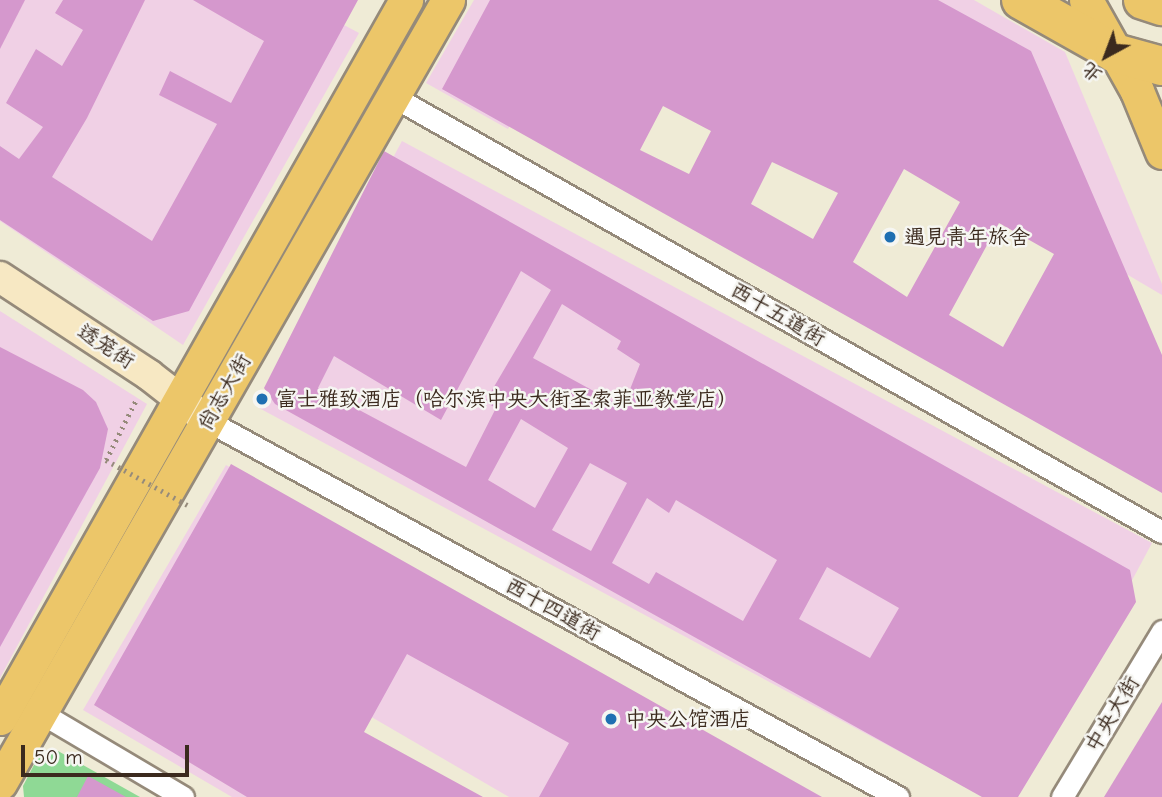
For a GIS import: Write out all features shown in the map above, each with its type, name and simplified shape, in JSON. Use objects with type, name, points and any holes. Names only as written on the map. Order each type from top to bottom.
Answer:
[{"type":"highway","points":[[1021,0],[1115,53],[1149,78]]},
{"type":"highway","points":[[1143,0],[1162,6]]},
{"type":"main road","name":"尚志大街","points":[[0,718],[406,0]]},
{"type":"main road","name":"尚志大街","points":[[0,783],[448,0]]},
{"type":"main road","points":[[1086,0],[1115,53]]},
{"type":"main road","points":[[1149,78],[1162,152]]},
{"type":"street","points":[[1149,78],[1162,111]]},
{"type":"street","name":"西十五道街","points":[[394,97],[1162,532]]},
{"type":"street","name":"透笼街","points":[[0,277],[149,375],[208,421]]},
{"type":"street","name":"西十四道街","points":[[208,421],[898,797]]},
{"type":"street","name":"中央大街","points":[[1062,797],[1162,631]]},
{"type":"street","points":[[41,713],[183,797]]},
{"type":"street","points":[[0,792],[9,797]]},
{"type":"path","points":[[124,419],[106,460],[191,507]]},
{"type":"shaded area","points":[[0,0],[297,0],[359,33],[183,345],[0,221]]},
{"type":"shaded area","points":[[474,0],[579,0],[508,129],[426,83]]},
{"type":"shaded area","points":[[660,0],[974,0],[1065,52],[1162,284],[1162,295]]},
{"type":"shaded area","points":[[402,141],[1152,543],[1016,797],[984,797],[259,408]]},
{"type":"shaded area","points":[[0,311],[147,404],[0,678]]},
{"type":"shaded area","points":[[226,465],[793,797],[509,797],[344,701],[288,797],[232,797],[83,710]]},
{"type":"green space","points":[[58,751],[140,797],[24,797],[23,786],[37,759]]},
{"type":"building","points":[[0,0],[25,0],[0,49]]},
{"type":"building","points":[[63,0],[145,0],[87,118],[52,177],[152,241],[217,124],[159,95],[170,71],[231,103],[264,41],[193,0],[358,0],[189,311],[153,321],[0,220],[0,146],[19,159],[43,127],[6,103],[36,49],[62,66],[83,30],[55,13]]},
{"type":"building","points":[[490,0],[938,0],[1031,51],[1162,355],[1162,493],[442,89]],"holes":[[[663,106],[711,131],[689,174],[640,150]],[[772,162],[838,193],[813,239],[751,204]],[[904,169],[960,202],[907,297],[853,262]],[[999,223],[1054,254],[1003,347],[949,315]]]},
{"type":"building","points":[[384,151],[1130,570],[1136,602],[1018,797],[982,797],[275,404],[264,388]],"holes":[[[521,271],[551,290],[485,402],[496,408],[466,467],[318,388],[334,356],[441,420]],[[562,304],[621,341],[617,349],[640,364],[623,407],[533,358]],[[521,419],[568,448],[535,508],[488,480]],[[590,463],[627,483],[591,551],[552,530]],[[647,498],[669,513],[676,500],[777,560],[743,621],[656,572],[649,584],[612,563]],[[827,567],[899,608],[870,658],[799,619]]]},
{"type":"building","points":[[0,347],[83,390],[96,402],[108,429],[100,468],[0,647]]},
{"type":"building","points":[[231,464],[822,797],[539,797],[569,743],[407,654],[364,732],[483,797],[247,797],[94,705]]},
{"type":"building","points":[[1162,702],[1162,797],[1104,797]]},
{"type":"building","points":[[88,776],[126,797],[77,797]]},
{"type":"place","name":"遇見青年旅舍","points":[[890,237]]},
{"type":"place","name":"富士雅致酒店（哈尔滨中央大街圣索菲亚教堂店）","points":[[262,399]]},
{"type":"place","name":"中央公馆酒店","points":[[611,719]]}]
